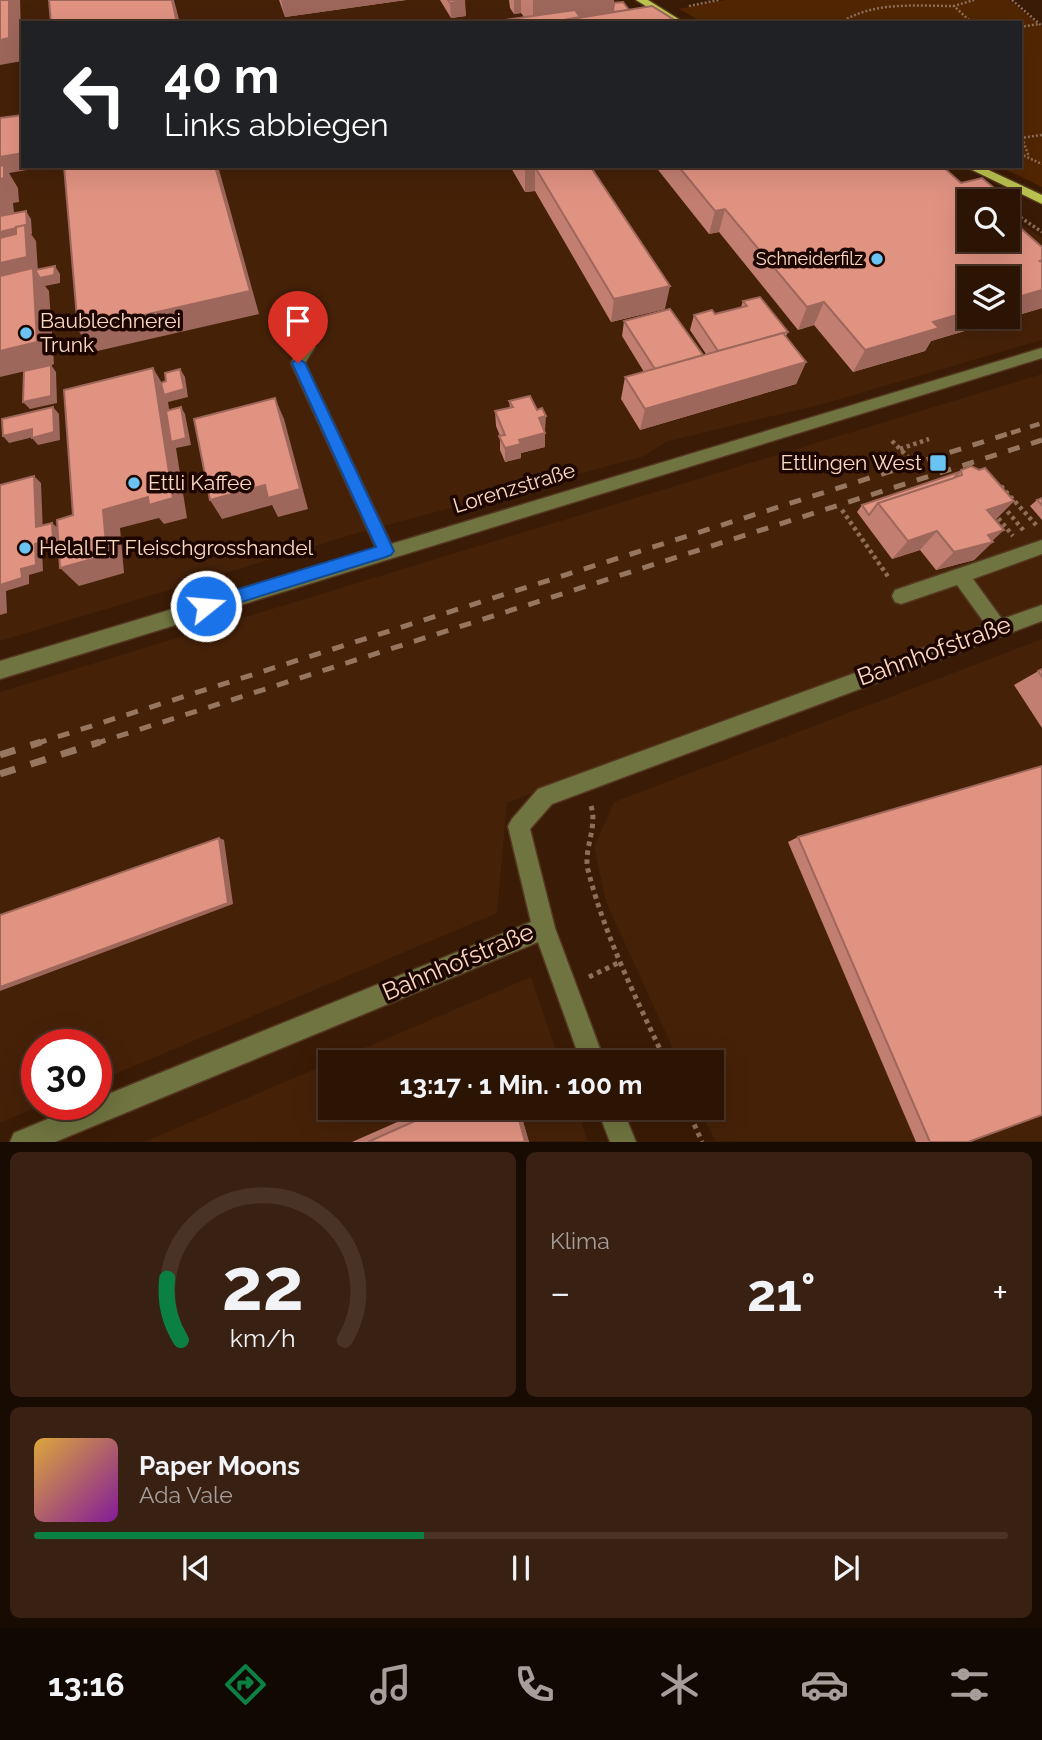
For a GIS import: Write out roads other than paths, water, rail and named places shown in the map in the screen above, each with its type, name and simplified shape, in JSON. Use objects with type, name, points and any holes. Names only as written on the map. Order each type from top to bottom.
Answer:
[{"type":"main road","points":[[641,0],[677,21]]},
{"type":"main road","points":[[974,168],[1042,200]]},
{"type":"street","points":[[308,347],[298,363],[386,551]]},
{"type":"street","name":"Lorenzstraße","points":[[0,670],[1042,353]]},
{"type":"street","points":[[901,596],[1035,550]]},
{"type":"street","points":[[961,576],[998,628]]},
{"type":"street","name":"Bahnhofstraße","points":[[23,1142],[544,928],[519,826],[545,796],[1042,612]]},
{"type":"street","points":[[544,928],[589,1050]]},
{"type":"street","points":[[615,1120],[623,1142]]},
{"type":"railway","points":[[1011,433],[1042,423]]},
{"type":"railway","points":[[35,744],[1017,431]]},
{"type":"railway","points":[[94,744],[1042,440]]},
{"type":"railway","points":[[0,755],[41,742]]},
{"type":"railway","points":[[0,774],[100,742]]},
{"type":"place","name":"Schneiderfilz","points":[[877,259]]},
{"type":"place","name":"Baublechnerei Trunk","points":[[26,333]]},
{"type":"place","name":"Ettlingen West","points":[[938,463]]},
{"type":"place","name":"Ettli Kaffee","points":[[134,483]]},
{"type":"place","name":"Helal ET Fleischgrosshandel","points":[[25,548]]}]
